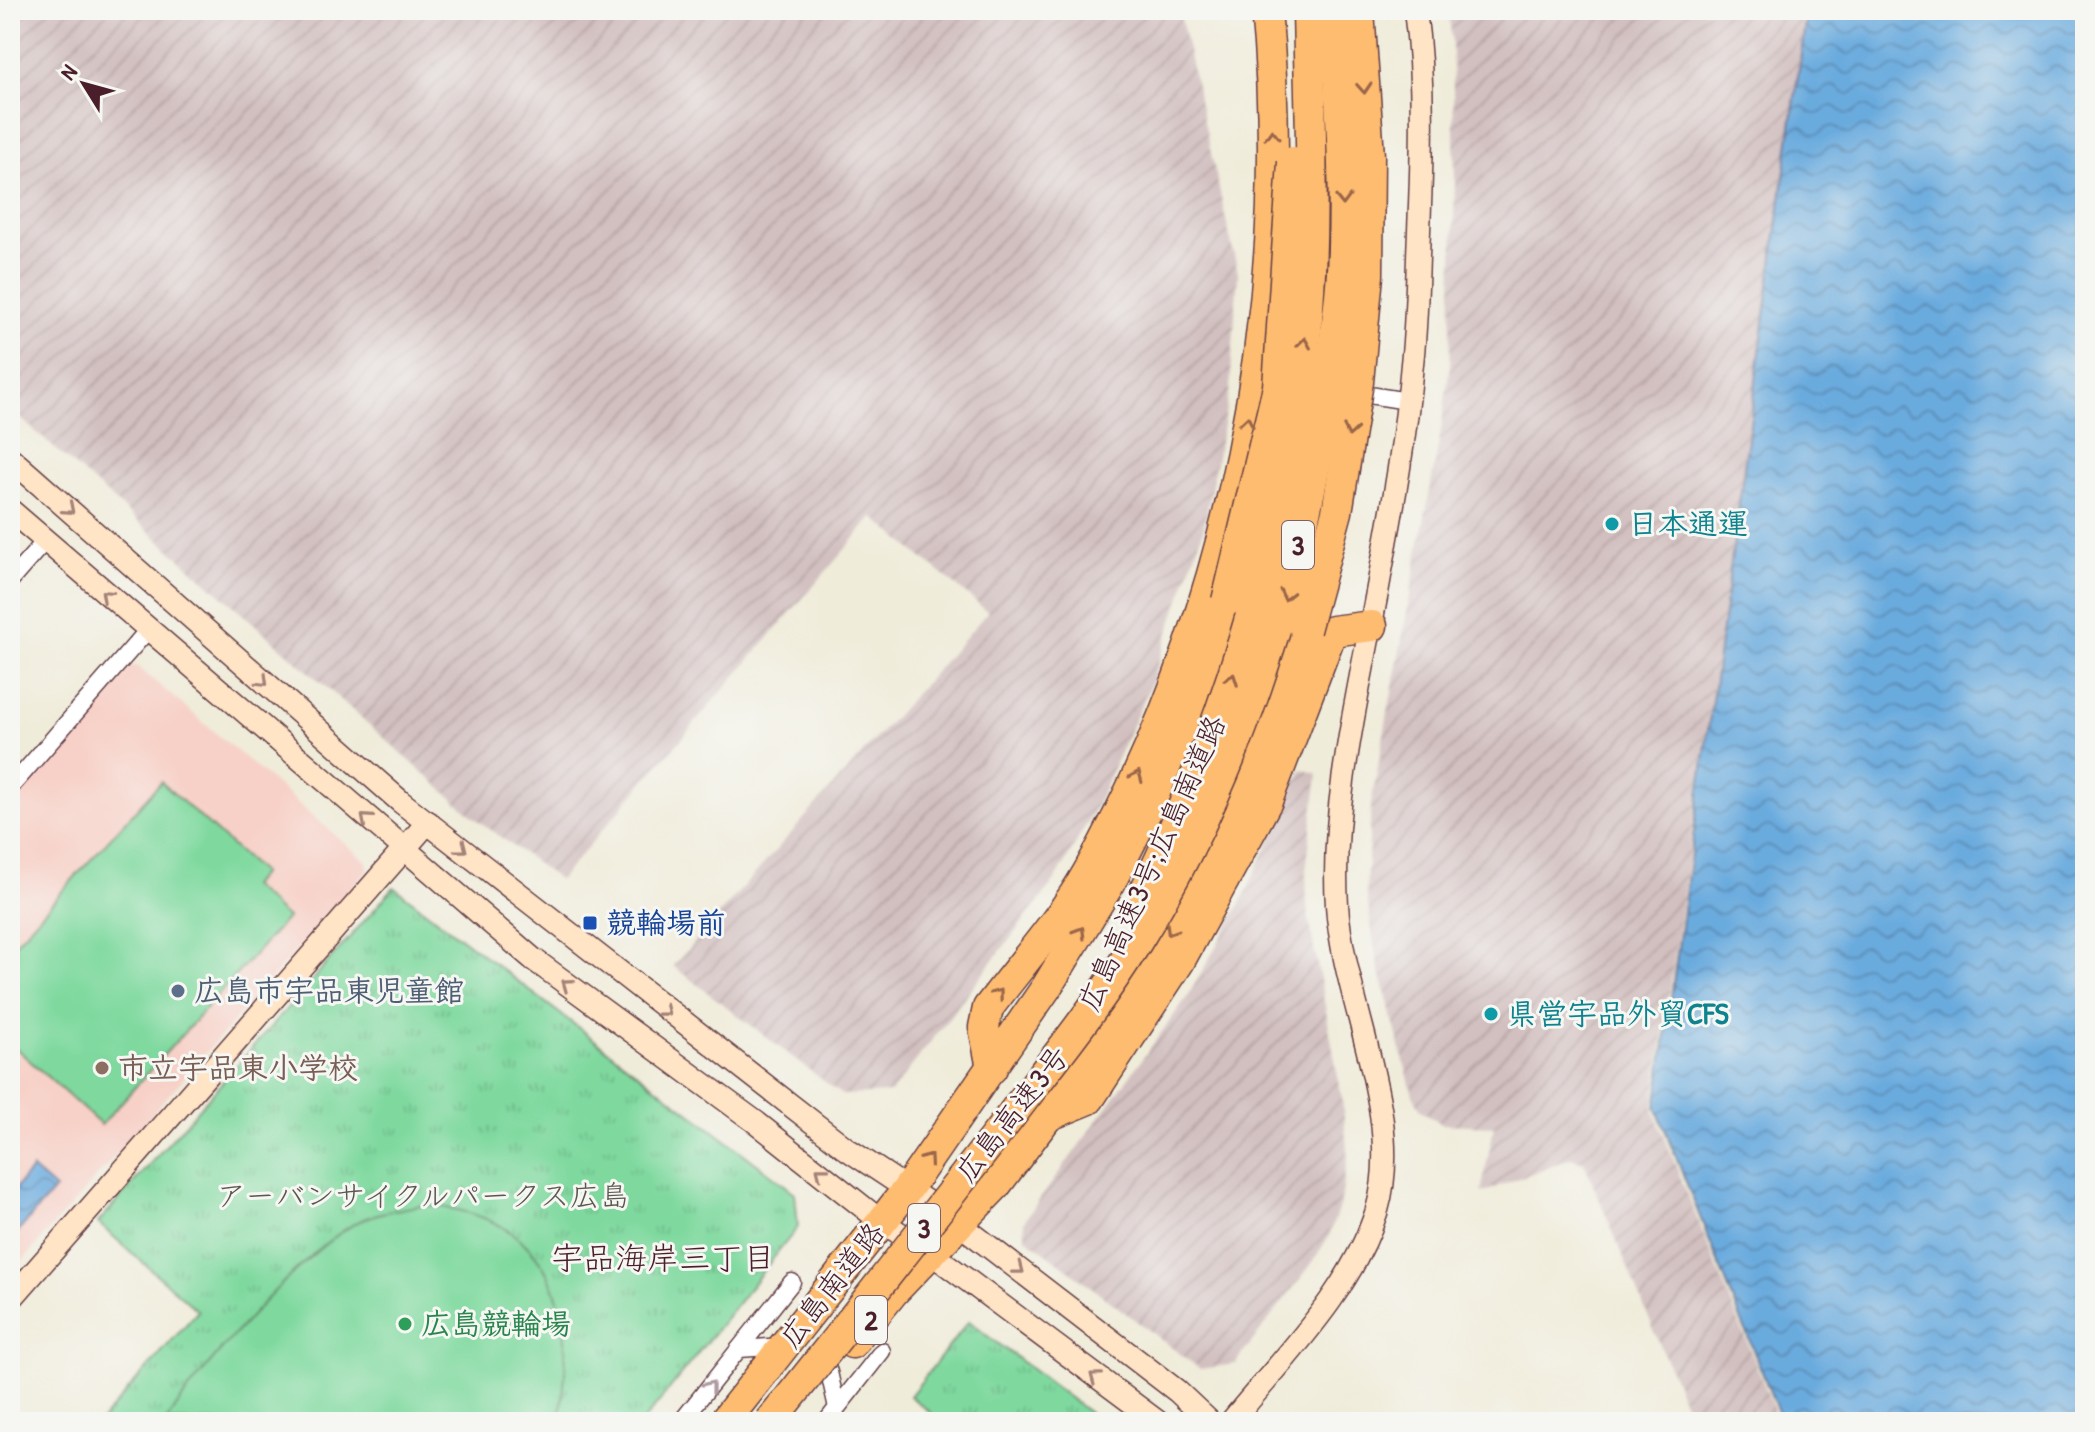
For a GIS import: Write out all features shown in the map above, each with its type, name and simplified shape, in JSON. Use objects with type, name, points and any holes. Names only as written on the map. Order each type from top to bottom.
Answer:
[{"type":"highway","points":[[992,1068],[984,1027],[988,1008],[1087,875],[1132,788],[1212,584],[1236,494],[1253,379],[1273,183],[1271,53],[1266,10]]},
{"type":"highway","name":"広島南道路","points":[[724,1422],[906,1191],[992,1068],[1054,975],[1142,822],[1177,750],[1227,601],[1278,387],[1293,154],[1291,10]]},
{"type":"highway","name":"広島高速3号;広島南道路","points":[[1076,1031],[1200,768],[1238,664],[1269,554],[1290,449],[1306,331],[1312,225],[1308,10]]},
{"type":"highway","name":"広島高速3号;広島南道路","points":[[1076,1031],[1135,946],[1180,867],[1219,786],[1279,623],[1315,460],[1336,335],[1343,249],[1335,10]]},
{"type":"highway","name":"広島南道路","points":[[788,1422],[894,1291],[957,1222],[996,1185],[1100,1047],[1232,829],[1305,630],[1337,512],[1361,352],[1368,275],[1369,156],[1359,10]]},
{"type":"highway","points":[[1048,1116],[1089,1099],[1179,962],[1267,801],[1332,631],[1372,626]]},
{"type":"highway","name":"広島高速3号","points":[[770,1422],[872,1296],[1076,1031]]},
{"type":"street","points":[[1231,1422],[1334,1295],[1364,1246],[1378,1207],[1384,1160],[1379,1113],[1337,908],[1337,860],[1343,794],[1408,401],[1423,152],[1421,51],[1415,10]]},
{"type":"street","points":[[1253,379],[1408,401]]},
{"type":"street","points":[[10,458],[227,647],[294,711],[428,822],[656,1004],[906,1191],[957,1222],[1177,1391],[1210,1422]]},
{"type":"street","points":[[10,510],[147,631],[533,959],[757,1123],[882,1222],[931,1253],[1158,1422]]},
{"type":"street","points":[[10,581],[45,541]]},
{"type":"street","points":[[10,788],[147,631]]},
{"type":"street","points":[[11,1299],[428,822]]},
{"type":"street","points":[[681,1422],[792,1282]]},
{"type":"street","points":[[739,1349],[785,1346]]},
{"type":"street","points":[[831,1415],[882,1351]]},
{"type":"street","points":[[829,1372],[831,1415]]},
{"type":"shaded area","points":[[10,10],[1179,10],[1238,273],[1230,388],[1203,531],[1153,679],[1094,810],[1056,879],[891,1093],[842,1095],[673,966],[988,612],[873,517],[559,880],[475,818],[10,409]]},
{"type":"shaded area","points":[[1448,10],[1808,10],[1653,1109],[1779,1422],[1692,1422],[1584,1162],[1571,1158],[1481,1193],[1494,1126],[1442,1124],[1421,1110],[1413,1095],[1376,958],[1366,891],[1371,804],[1441,430],[1450,364],[1455,179],[1452,41]]},
{"type":"shaded area","name":"市立宇品東小学校","points":[[131,666],[137,666],[367,862],[368,869],[18,1266],[10,1269],[10,804]]},
{"type":"shaded area","points":[[1302,769],[1318,774],[1306,870],[1307,908],[1342,1098],[1348,1158],[1341,1201],[1329,1236],[1310,1266],[1235,1364],[1200,1369],[1025,1237],[1024,1221],[1188,996],[1242,901]]},
{"type":"green space","points":[[161,782],[262,873],[251,886],[287,918],[101,1125],[10,1043],[10,949]]},
{"type":"green space","name":"アーバンサイクルパークス広島","points":[[394,887],[795,1193],[798,1227],[643,1422],[100,1422],[198,1311],[98,1223]]},
{"type":"green space","name":"広島競輪場","points":[[424,1205],[468,1213],[502,1227],[529,1248],[548,1274],[560,1306],[565,1341],[565,1380],[559,1422],[166,1422],[230,1340],[318,1250],[346,1229],[369,1217]]},
{"type":"green space","points":[[969,1321],[1101,1422],[942,1422],[910,1396]]},
{"type":"water","points":[[1807,10],[2085,10],[2085,1422],[1782,1422],[1656,1107]]},
{"type":"water","points":[[32,1169],[55,1189],[10,1241],[10,1194]]},
{"type":"place","name":"日本通運","points":[[1612,524]]},
{"type":"place","name":"競輪場前","points":[[590,923]]},
{"type":"place","name":"広島市宇品東児童館","points":[[178,991]]},
{"type":"place","name":"県営宇品外貿CFS","points":[[1491,1014]]},
{"type":"place","name":"市立宇品東小学校","points":[[102,1068]]},
{"type":"place","name":"広島競輪場","points":[[405,1324]]},
{"type":"district","name":"宇品海岸三丁目","points":[[663,1258]]}]
